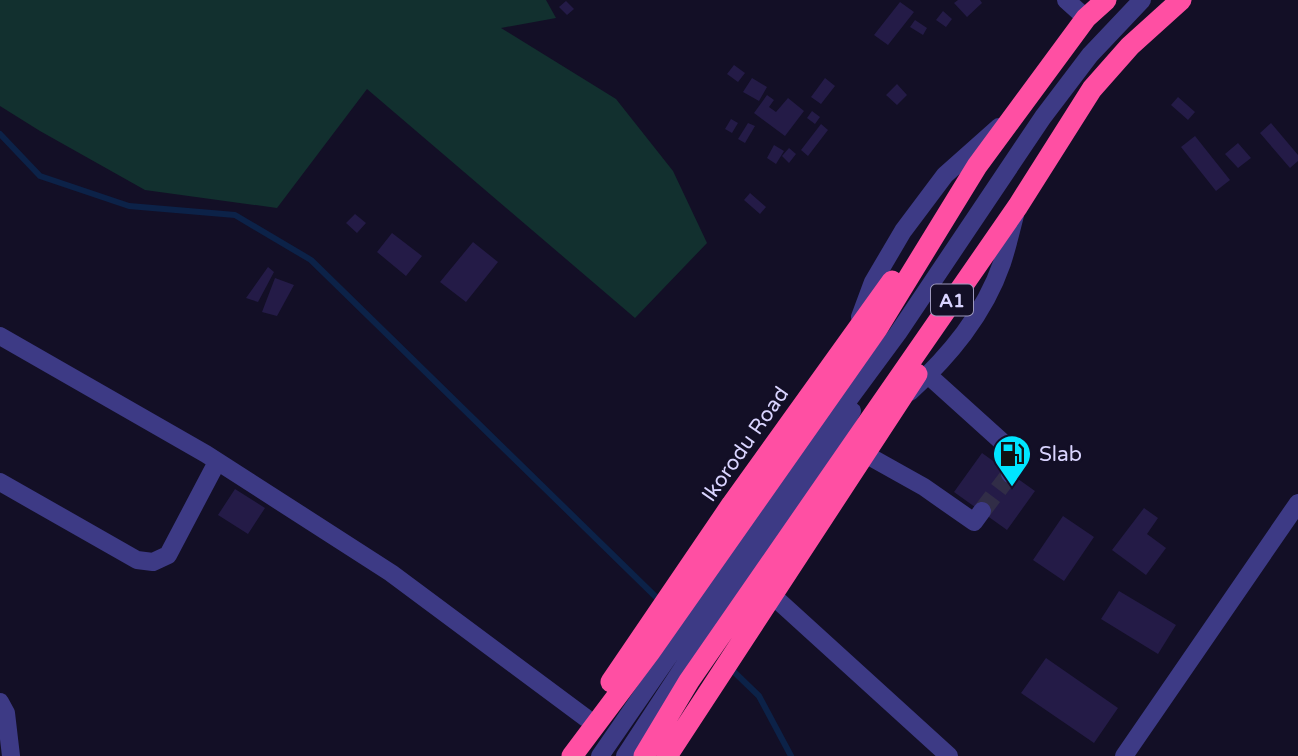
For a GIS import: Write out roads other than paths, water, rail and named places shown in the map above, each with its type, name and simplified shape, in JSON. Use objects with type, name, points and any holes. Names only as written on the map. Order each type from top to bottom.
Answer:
[{"type":"highway","name":"Ikorodu Road","points":[[644,756],[684,678],[719,596],[854,334],[1086,18],[1107,0]]},
{"type":"highway","name":"Ikorodu Road","points":[[719,596],[772,595],[930,355],[1018,206],[1092,89],[1130,46],[1181,0]]},
{"type":"highway","name":"Ikorodu Road","points":[[667,756],[707,695],[719,596],[977,166]]},
{"type":"highway","name":"Ikorodu Road","points":[[561,756],[586,718],[651,652],[719,596],[1018,206]]},
{"type":"highway","name":"Ikorodu Road","points":[[572,756],[651,652]]},
{"type":"street","points":[[1066,0],[1086,18]]},
{"type":"street","points":[[719,596],[802,463],[898,333],[1043,117],[1090,55],[1142,0]]},
{"type":"street","points":[[854,334],[873,282],[903,231],[945,175],[1017,111]]},
{"type":"street","points":[[900,401],[944,360],[978,314],[1001,265],[1018,206]]},
{"type":"street","points":[[0,336],[217,462],[391,572],[586,718]]},
{"type":"street","points":[[928,375],[1020,458],[1010,474]]},
{"type":"street","points":[[864,454],[924,487],[974,522],[982,511]]},
{"type":"street","points":[[0,482],[137,560],[153,562],[168,555],[217,462]]},
{"type":"street","points":[[1124,756],[1298,503]]},
{"type":"street","points":[[772,595],[949,756]]},
{"type":"street","points":[[600,756],[651,652]]},
{"type":"street","points":[[625,756],[684,678]]},
{"type":"street","points":[[0,702],[6,713],[11,756]]},
{"type":"waterway","points":[[0,134],[40,176],[129,206],[235,215],[311,260],[660,601]]},
{"type":"waterway","points":[[729,667],[759,696],[791,756]]},
{"type":"tunnel","points":[[982,511],[1010,474]]},
{"type":"place","name":"Slab","points":[[1012,488]]}]
